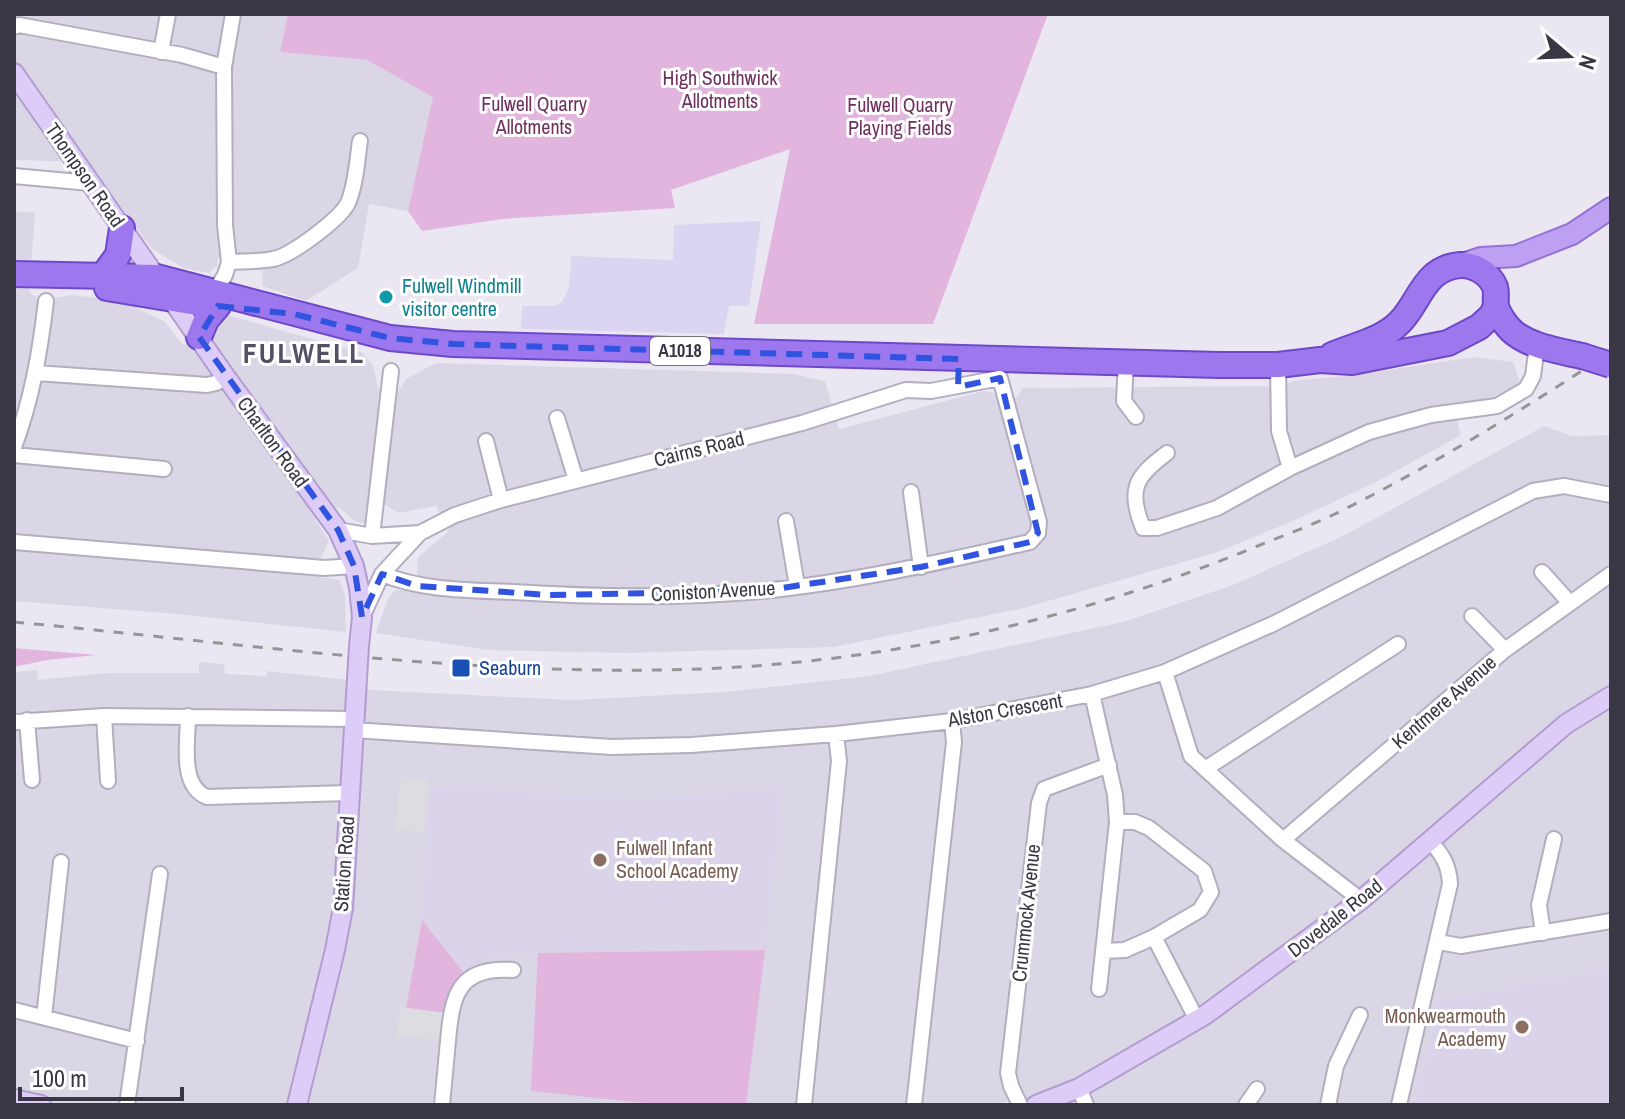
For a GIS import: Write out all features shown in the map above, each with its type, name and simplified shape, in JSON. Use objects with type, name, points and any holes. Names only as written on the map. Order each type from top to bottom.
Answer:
[{"type":"highway","points":[[102,277],[118,255],[122,228]]},
{"type":"highway","points":[[1496,297],[1485,321],[1466,336],[1442,344],[1429,339],[1415,322],[1414,301],[1418,292],[1431,279],[1460,265],[1479,270],[1489,278],[1515,334],[1544,351]]},
{"type":"highway","name":"A1018","points":[[14,274],[157,277],[216,299],[294,314],[390,338],[453,344],[959,359],[1004,369],[1126,362],[1278,365],[1320,360],[1352,362],[1442,344]]},
{"type":"highway","name":"A1018","points":[[56,277],[173,300],[216,299]]},
{"type":"highway","points":[[199,337],[216,299]]},
{"type":"highway","name":"A1018","points":[[1320,360],[1388,332],[1399,323],[1414,301]]},
{"type":"highway","points":[[1466,336],[1582,356],[1611,365]]},
{"type":"main road","name":"Thompson Road","points":[[15,76],[157,277]]},
{"type":"main road","points":[[1460,265],[1481,258],[1516,256],[1572,234],[1611,208]]},
{"type":"main road","points":[[1496,297],[1516,256]]},
{"type":"main road","name":"Charlton Road","points":[[157,277],[338,530],[354,566],[362,617]]},
{"type":"main road","name":"Station Road","points":[[297,1105],[343,908],[348,793],[362,617]]},
{"type":"main road","name":"Dovedale Road","points":[[1036,1105],[1083,1097],[1197,1020],[1361,900],[1566,724],[1611,696]]},
{"type":"main road","points":[[14,1099],[41,1105]]},
{"type":"street","points":[[161,52],[168,14]]},
{"type":"street","points":[[216,299],[229,262],[225,225],[224,67],[233,14]]},
{"type":"street","points":[[14,27],[19,25],[161,52],[224,67]]},
{"type":"street","points":[[229,262],[275,259],[339,216],[352,190],[358,141]]},
{"type":"street","points":[[14,176],[90,183]]},
{"type":"street","points":[[14,447],[27,412],[36,373],[46,301]]},
{"type":"street","points":[[1167,453],[1135,468],[1138,514],[1143,528],[1157,528],[1217,508],[1290,468],[1369,432],[1431,415],[1497,406],[1526,389],[1544,351]]},
{"type":"street","points":[[954,388],[959,377],[959,359]]},
{"type":"street","points":[[1126,362],[1118,402],[1136,417]]},
{"type":"street","points":[[1278,365],[1279,431],[1290,468]]},
{"type":"street","name":"Cairns Road","points":[[362,617],[382,574],[420,533],[455,515],[576,480],[802,423],[906,390],[954,388],[1004,369]]},
{"type":"street","name":"Coniston Avenue","points":[[382,574],[417,586],[549,595],[702,594],[797,586],[921,567],[1030,542],[1038,533],[1039,522],[1004,369]]},
{"type":"street","points":[[372,536],[391,371]]},
{"type":"street","points":[[36,373],[207,385],[225,376]]},
{"type":"street","points":[[557,418],[576,480]]},
{"type":"street","points":[[486,441],[501,500]]},
{"type":"street","points":[[14,455],[164,469]]},
{"type":"street","name":"Alston Crescent","points":[[21,721],[104,716],[188,716],[354,724],[612,747],[691,745],[836,734],[952,721],[1092,694],[1165,672],[1273,624],[1533,491],[1564,486],[1611,495]]},
{"type":"street","points":[[911,492],[921,567]]},
{"type":"street","points":[[786,521],[797,586]]},
{"type":"street","name":"Cairns Road","points":[[338,530],[372,536],[420,533]]},
{"type":"street","points":[[14,542],[324,568],[354,566]]},
{"type":"street","points":[[1542,572],[1569,602]]},
{"type":"street","name":"Kentmere Avenue","points":[[1283,840],[1505,650],[1611,574]]},
{"type":"street","points":[[1472,616],[1505,650]]},
{"type":"street","points":[[1205,769],[1398,644]]},
{"type":"street","points":[[1165,672],[1191,756],[1283,840],[1361,900]]},
{"type":"street","points":[[1092,694],[1109,765],[1117,822],[1099,989]]},
{"type":"street","points":[[104,716],[108,781]]},
{"type":"street","points":[[188,716],[189,780],[198,793],[207,797],[348,793]]},
{"type":"street","points":[[21,721],[32,780]]},
{"type":"street","points":[[914,1105],[954,742],[952,721]]},
{"type":"street","points":[[804,1105],[839,761],[836,734]]},
{"type":"street","name":"Crummock Avenue","points":[[1020,1105],[1008,1073],[1039,803],[1044,789],[1109,765]]},
{"type":"street","points":[[1104,951],[1125,950],[1154,937],[1200,910],[1211,892],[1204,871],[1149,828],[1135,822],[1117,822]]},
{"type":"street","points":[[1543,933],[1539,905],[1554,839]]},
{"type":"street","points":[[1399,1105],[1448,897],[1449,869],[1430,840]]},
{"type":"street","points":[[44,1017],[61,862]]},
{"type":"street","points":[[127,1105],[160,874]]},
{"type":"street","points":[[1438,942],[1461,946],[1611,921]]},
{"type":"street","points":[[1154,937],[1197,1020]]},
{"type":"street","points":[[442,1105],[451,1007],[458,991],[468,979],[485,970],[513,970]]},
{"type":"street","points":[[14,1010],[137,1041]]},
{"type":"street","points":[[1328,1105],[1336,1066],[1360,1015]]},
{"type":"street","points":[[1246,1105],[1257,1089]]},
{"type":"highlighted area","points":[[218,306],[294,314],[390,338],[453,344],[959,359],[958,387],[1000,378],[1038,533],[1030,542],[921,567],[762,591],[549,595],[417,586],[382,574],[362,617],[354,566],[338,530],[199,337]]},
{"type":"shaded area","points":[[14,14],[288,14],[280,52],[367,60],[434,97],[408,211],[369,204],[358,268],[306,301],[262,286],[264,256],[218,257],[217,266],[209,273],[184,268],[152,249],[87,162],[14,160]]},
{"type":"shaded area","points":[[14,211],[35,213],[29,292],[39,300],[72,295],[125,302],[165,322],[183,345],[212,336],[214,321],[226,315],[363,353],[373,366],[381,399],[394,399],[406,379],[436,363],[793,374],[825,381],[839,429],[984,391],[1016,398],[1023,388],[1283,386],[1292,381],[1356,375],[1474,357],[1513,362],[1520,382],[1493,398],[1452,403],[1461,435],[1376,482],[1215,553],[1024,608],[834,647],[628,653],[488,650],[376,633],[388,598],[396,590],[420,590],[418,557],[449,531],[436,506],[398,513],[372,500],[367,524],[355,521],[338,507],[315,519],[329,541],[321,558],[320,577],[339,580],[345,594],[346,632],[14,601]]},
{"type":"shaded area","points":[[761,221],[749,306],[729,306],[724,334],[521,329],[522,306],[554,306],[562,302],[569,288],[571,256],[673,260],[674,225]]},
{"type":"shaded area","points":[[1544,426],[1572,436],[1611,435],[1611,967],[1439,1000],[1414,1105],[1016,1105],[1012,1099],[997,1105],[14,1105],[14,672],[37,670],[38,680],[107,673],[199,673],[199,662],[224,664],[225,674],[267,676],[267,671],[342,679],[370,690],[572,700],[725,692],[869,676],[1123,622],[1233,585],[1345,535]]},
{"type":"shaded area","points":[[400,777],[428,779],[424,832],[396,830]]},
{"type":"shaded area","name":"Fulwell Infant School Academy","points":[[430,787],[639,799],[782,789],[765,950],[496,953],[464,973],[422,920]]},
{"type":"shaded area","name":"Monkwearmouth Academy","points":[[1611,967],[1611,1105],[1414,1105],[1439,1000]]},
{"type":"shaded area","points":[[401,1007],[445,1013],[443,1040],[396,1037]]},
{"type":"green space","points":[[288,14],[1048,14],[933,324],[754,324],[790,149],[671,190],[675,208],[502,219],[422,231],[408,211],[433,97],[367,60],[280,52]]},
{"type":"green space","points":[[14,648],[97,655],[14,667]]},
{"type":"green space","points":[[422,920],[464,973],[451,990],[445,1013],[406,1008]]},
{"type":"green space","points":[[765,950],[746,1105],[664,1105],[531,1091],[538,953]]},
{"type":"railway","points":[[14,622],[335,655],[576,670],[734,667],[811,661],[888,650],[1040,619],[1114,598],[1308,526],[1442,457],[1611,352]]},
{"type":"place","name":"Fulwell Windmill visitor centre","points":[[386,297]]},
{"type":"place","name":"Seaburn","points":[[461,668]]},
{"type":"place","name":"Fulwell Infant School Academy","points":[[600,860]]},
{"type":"place","name":"Monkwearmouth Academy","points":[[1522,1027]]},
{"type":"district","name":"FULWELL","points":[[304,353]]},
{"type":"park label","name":"High Southwick Allotments","points":[[720,90]]},
{"type":"park label","name":"Fulwell Quarry Allotments","points":[[534,116]]},
{"type":"park label","name":"Fulwell Quarry Playing Fields","points":[[900,116]]}]
